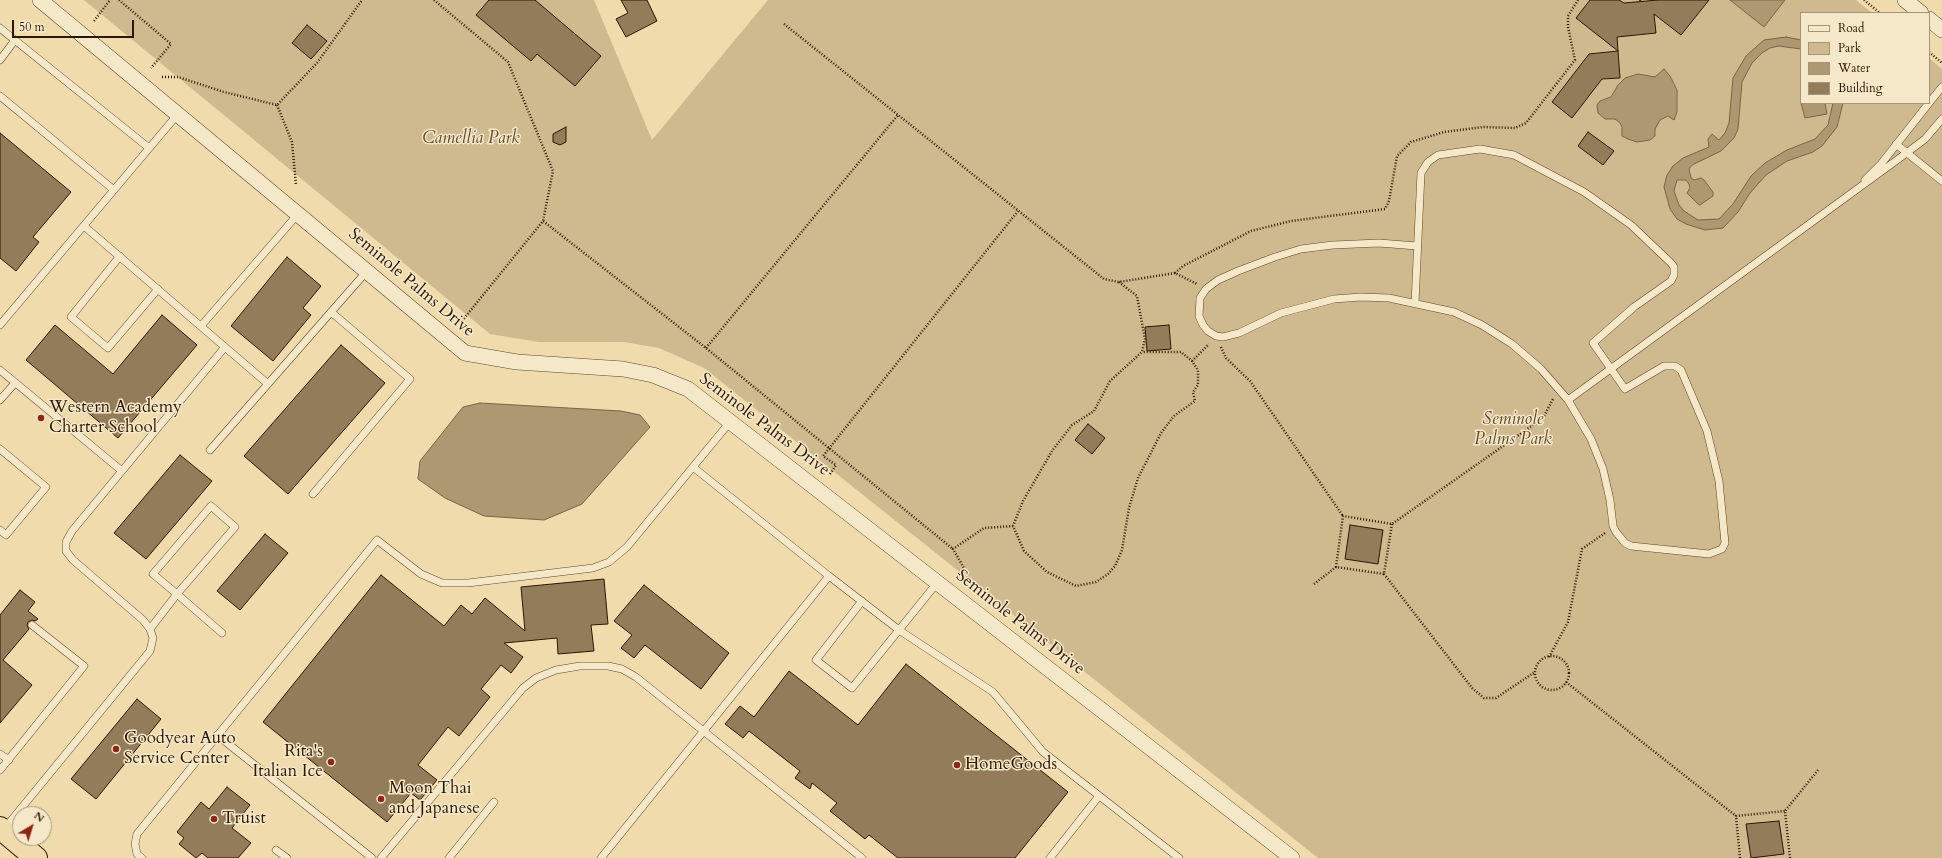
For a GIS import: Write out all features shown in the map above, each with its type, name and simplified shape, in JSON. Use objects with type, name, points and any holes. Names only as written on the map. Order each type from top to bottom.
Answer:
[{"type":"highway","points":[[1,830],[36,858]]},
{"type":"street","name":"Seminole Palms Drive","points":[[40,0],[465,353],[516,362],[623,369],[653,375],[688,389],[1291,858]]},
{"type":"street","points":[[1905,0],[1920,12]]},
{"type":"street","points":[[1930,21],[1942,30]]},
{"type":"lane","points":[[0,28],[149,148]]},
{"type":"lane","points":[[0,60],[15,40]]},
{"type":"lane","points":[[1930,102],[1942,87]]},
{"type":"lane","points":[[0,96],[114,190]]},
{"type":"lane","points":[[1849,196],[1881,164],[1928,104]]},
{"type":"lane","points":[[0,325],[178,114]]},
{"type":"lane","points":[[1568,400],[1907,153],[1925,139],[1942,119]]},
{"type":"lane","points":[[1896,144],[1942,181]]},
{"type":"lane","points":[[1415,303],[1421,173],[1428,162],[1438,155],[1480,148],[1514,155],[1584,192],[1631,225],[1672,263],[1674,275],[1671,281],[1634,307],[1593,342],[1626,389],[1664,366],[1675,366],[1680,370],[1707,431],[1719,481],[1725,543],[1722,549],[1709,554],[1631,546],[1620,537],[1613,526],[1604,469],[1591,438],[1568,400],[1559,388],[1512,344],[1482,325],[1454,312],[1415,303],[1375,298],[1334,299],[1281,313],[1239,333],[1223,337],[1216,336],[1203,326],[1199,316],[1200,298],[1206,289],[1238,270],[1301,249],[1333,245],[1379,243],[1417,246]]},
{"type":"lane","points":[[202,326],[298,214]]},
{"type":"lane","points":[[84,226],[268,384]]},
{"type":"lane","points":[[120,256],[71,317],[108,348],[158,289]]},
{"type":"lane","points":[[210,450],[367,271]]},
{"type":"lane","points":[[313,494],[410,379],[331,312]]},
{"type":"lane","points":[[1,830],[150,651],[153,638],[150,629],[142,620],[73,560],[66,551],[66,542],[72,531],[225,347]]},
{"type":"lane","points":[[0,370],[122,471]]},
{"type":"lane","points":[[0,400],[15,383]]},
{"type":"lane","points":[[142,858],[137,854],[135,844],[137,834],[377,540],[421,574],[442,583],[468,583],[593,568],[609,562],[627,547],[730,422]]},
{"type":"lane","points":[[0,449],[46,487],[6,535],[0,530]]},
{"type":"lane","points":[[693,467],[899,630],[993,692],[1043,752],[1179,858]]},
{"type":"lane","points":[[150,629],[177,594],[236,527],[211,506],[152,574],[177,594],[222,633]]},
{"type":"lane","points":[[601,858],[829,576]]},
{"type":"lane","points":[[862,601],[816,660],[852,688],[937,583]]},
{"type":"lane","points":[[0,770],[84,666],[32,625]]},
{"type":"lane","points":[[381,858],[523,688],[536,678],[556,670],[580,666],[608,666],[622,669],[636,677],[862,858]]},
{"type":"lane","points":[[217,735],[372,858]]},
{"type":"lane","points":[[0,754],[9,760]]},
{"type":"lane","points":[[1050,858],[1099,796]]},
{"type":"lane","points":[[449,858],[494,802]]},
{"type":"lane","points":[[276,850],[287,858]]},
{"type":"path","points":[[94,21],[110,0]]},
{"type":"path","points":[[119,0],[171,44],[151,68]]},
{"type":"path","points":[[277,105],[317,63],[362,0]]},
{"type":"path","points":[[434,0],[508,62],[552,171],[544,221],[462,321]]},
{"type":"path","points":[[784,24],[1104,279],[1119,282],[1175,273],[1183,266],[1251,231],[1291,221],[1385,209],[1389,201],[1397,156],[1411,142],[1444,132],[1483,127],[1515,128],[1526,123],[1575,60],[1568,16],[1578,0]]},
{"type":"path","points":[[1864,0],[1879,12]]},
{"type":"path","points":[[1930,53],[1942,63]]},
{"type":"path","points":[[162,76],[178,77],[224,92],[277,105]]},
{"type":"path","points":[[277,105],[292,142],[296,185]]},
{"type":"path","points":[[706,348],[898,115]]},
{"type":"path","points":[[830,474],[836,465],[823,456],[1018,211]]},
{"type":"path","points":[[544,221],[706,348],[952,549],[964,568],[957,576]]},
{"type":"path","points":[[1175,273],[1206,289]]},
{"type":"path","points":[[1119,282],[1137,296],[1145,339],[1142,352],[1110,381],[1094,411],[1072,425],[1052,451],[1024,501],[1013,526],[1024,551],[1047,572],[1076,586],[1096,582],[1108,574],[1114,566],[1122,550],[1130,508],[1142,472],[1161,433],[1174,416],[1195,401],[1193,392],[1198,385],[1198,370],[1192,361],[1181,352],[1142,352]]},
{"type":"path","points":[[1192,361],[1216,336],[1226,358],[1250,381],[1343,516],[1336,567],[1314,584]]},
{"type":"path","points":[[1343,516],[1392,524],[1543,418],[1559,388]]},
{"type":"path","points":[[1384,574],[1392,524]]},
{"type":"path","points":[[952,549],[984,528],[1013,526]]},
{"type":"path","points":[[1549,657],[1568,622],[1582,549],[1613,526]]},
{"type":"path","points":[[1336,567],[1384,574],[1472,688],[1484,698],[1496,698],[1535,672],[1539,662],[1549,657],[1560,658],[1564,662],[1568,672],[1566,682],[1557,690],[1546,689],[1538,683],[1535,672]]},
{"type":"path","points":[[1566,682],[1736,816],[1785,811]]},
{"type":"path","points":[[1790,858],[1785,811],[1818,770]]},
{"type":"path","points":[[1736,816],[1740,858]]},
{"type":"green space","name":"Seminole Palms Park","points":[[84,0],[594,0],[652,140],[768,0],[1856,0],[1871,12],[1800,12],[1800,104],[1930,104],[1930,59],[1942,69],[1942,858],[1318,858],[704,368],[659,348],[624,342],[539,342],[490,334]]},
{"type":"water","points":[[1730,0],[1785,0],[1764,27]]},
{"type":"water","points":[[1786,37],[1800,40],[1800,49],[1779,46],[1770,48],[1762,53],[1752,63],[1742,82],[1738,129],[1734,138],[1721,151],[1692,165],[1689,169],[1691,178],[1694,180],[1701,178],[1704,180],[1713,192],[1713,196],[1700,205],[1687,193],[1690,188],[1686,180],[1677,180],[1674,191],[1679,205],[1684,211],[1698,220],[1719,219],[1733,204],[1751,176],[1765,163],[1787,150],[1815,139],[1828,125],[1833,104],[1843,104],[1837,127],[1822,146],[1813,152],[1787,161],[1766,175],[1750,193],[1738,212],[1723,228],[1705,230],[1686,224],[1677,219],[1670,209],[1664,187],[1667,175],[1673,166],[1683,158],[1709,147],[1708,139],[1712,134],[1719,140],[1725,133],[1729,123],[1733,78],[1746,56],[1764,40]]},
{"type":"water","points":[[1664,69],[1670,76],[1677,90],[1677,112],[1674,120],[1668,116],[1660,120],[1655,129],[1655,136],[1650,140],[1637,142],[1622,136],[1622,127],[1620,123],[1615,119],[1605,119],[1598,113],[1597,105],[1600,101],[1611,97],[1618,85],[1625,78],[1638,74],[1655,77]]},
{"type":"water","points":[[1801,104],[1825,104],[1827,114],[1805,118]]},
{"type":"water","points":[[480,403],[621,411],[640,415],[650,427],[582,504],[544,520],[484,516],[445,498],[418,479],[420,461],[463,407]]},
{"type":"building","points":[[489,0],[535,0],[601,56],[575,86],[537,54],[531,61],[476,15]]},
{"type":"building","points":[[621,0],[647,0],[657,21],[626,37],[616,19],[628,13]]},
{"type":"building","points":[[1590,0],[1619,0],[1624,3],[1658,0],[1709,0],[1681,35],[1654,14],[1656,33],[1617,37],[1618,51],[1576,18]]},
{"type":"building","points":[[307,25],[327,41],[311,59],[292,43]]},
{"type":"building","points":[[1618,51],[1620,78],[1602,79],[1572,118],[1552,102],[1589,54]]},
{"type":"building","points":[[566,127],[566,142],[560,145],[553,142],[553,134]]},
{"type":"building","points":[[1588,132],[1614,151],[1603,165],[1578,146]]},
{"type":"building","points":[[0,133],[71,192],[33,237],[39,242],[16,271],[0,258]]},
{"type":"building","points":[[287,257],[321,286],[303,308],[311,315],[273,361],[231,326]]},
{"type":"building","points":[[162,315],[197,345],[118,438],[26,360],[55,325],[113,374]]},
{"type":"building","points":[[1169,325],[1171,349],[1147,351],[1145,327]]},
{"type":"building","points":[[341,345],[385,383],[288,494],[244,456]]},
{"type":"building","points":[[1088,424],[1105,438],[1092,454],[1075,440]]},
{"type":"building","points":[[180,455],[212,481],[146,559],[114,533]]},
{"type":"building","points":[[1350,525],[1383,530],[1378,564],[1345,559]]},
{"type":"building","points":[[265,534],[288,553],[240,610],[217,591]]},
{"type":"building","points":[[381,575],[444,626],[461,605],[472,614],[485,598],[525,631],[521,587],[604,579],[608,624],[591,625],[594,651],[558,654],[557,638],[504,643],[523,657],[511,673],[501,665],[481,689],[490,697],[459,736],[448,727],[418,765],[437,780],[420,800],[411,793],[387,822],[263,722]]},
{"type":"building","points":[[644,585],[729,653],[701,689],[645,645],[634,658],[621,648],[632,635],[614,621]]},
{"type":"building","points":[[20,590],[35,602],[28,611],[38,619],[28,622],[27,625],[29,629],[3,660],[32,685],[0,723],[0,615]]},
{"type":"building","points":[[906,664],[1068,792],[1015,858],[898,858],[869,835],[865,839],[830,811],[837,803],[812,783],[810,789],[795,778],[800,771],[749,731],[743,738],[725,724],[740,706],[754,717],[789,671],[858,725]]},
{"type":"building","name":"Goodyear Auto Service Center","points":[[137,699],[161,719],[96,799],[71,779]]},
{"type":"building","name":"Truist","points":[[227,787],[250,805],[232,828],[251,843],[238,858],[208,858],[202,853],[196,858],[179,844],[184,838],[177,832],[201,802],[209,809]]},
{"type":"building","points":[[1779,821],[1784,854],[1751,858],[1746,824]]},
{"type":"place","name":"Western Academy Charter School","points":[[41,418]]},
{"type":"place","name":"Goodyear Auto Service Center","points":[[116,749]]},
{"type":"place","name":"Rita's Italian Ice","points":[[331,762]]},
{"type":"place","name":"HomeGoods","points":[[957,765]]},
{"type":"place","name":"Moon Thai and Japanese","points":[[381,799]]},
{"type":"place","name":"Truist","points":[[214,819]]},
{"type":"park label","name":"Camellia Park","points":[[471,139]]}]
